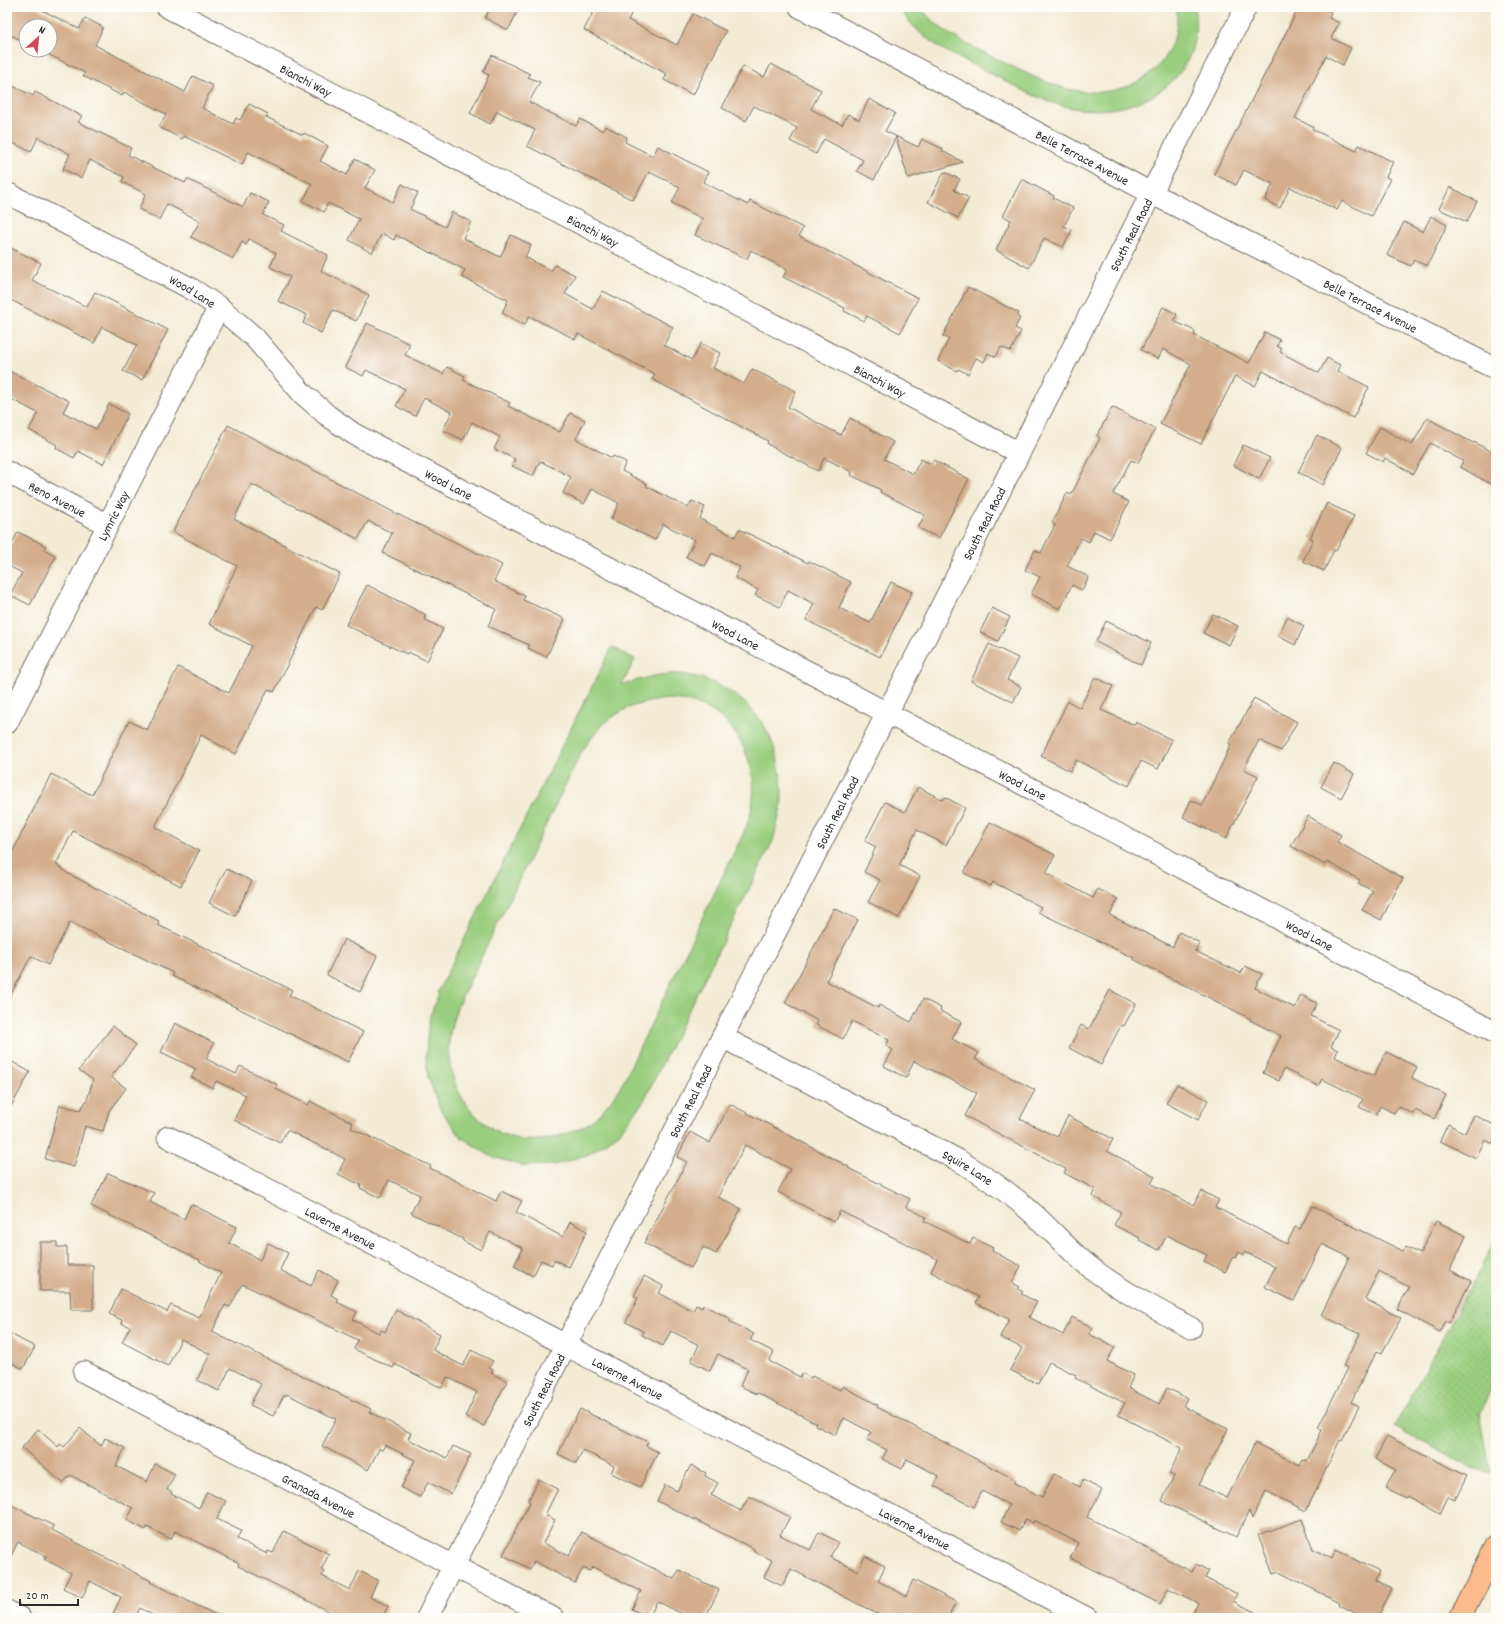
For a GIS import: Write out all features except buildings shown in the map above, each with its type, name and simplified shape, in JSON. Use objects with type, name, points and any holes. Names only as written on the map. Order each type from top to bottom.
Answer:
[{"type":"highway","points":[[1460,1618],[1496,1547]]},
{"type":"street","name":"Bianchi Way","points":[[167,7],[1019,453]]},
{"type":"street","name":"Belle Terrace Avenue","points":[[800,7],[1151,193],[1496,369]]},
{"type":"street","name":"South Real Road","points":[[427,1618],[1246,7]]},
{"type":"street","name":"Wood Lane","points":[[7,193],[190,288],[219,307],[254,337],[302,393],[327,415],[354,434],[1496,1032]]},
{"type":"street","name":"Lymric Way","points":[[7,723],[219,307]]},
{"type":"street","name":"Reno Avenue","points":[[7,472],[108,525]]},
{"type":"street","name":"Squire Lane","points":[[722,1037],[990,1179],[1024,1205],[1093,1270],[1124,1291],[1191,1328]]},
{"type":"street","name":"Laverne Avenue","points":[[168,1137],[1087,1618]]},
{"type":"street","name":"Granada Avenue","points":[[84,1372],[553,1618]]},
{"type":"street","points":[[7,1612],[20,1618]]},
{"type":"green space","points":[[899,7],[921,7],[936,24],[945,31],[965,43],[1027,74],[1060,87],[1076,91],[1093,92],[1110,91],[1128,86],[1138,82],[1155,69],[1166,55],[1175,36],[1177,21],[1176,7],[1195,7],[1196,23],[1192,49],[1183,67],[1171,82],[1155,94],[1138,102],[1118,108],[1098,110],[1079,109],[1060,105],[1032,95],[950,53],[927,38],[917,29],[907,19]]},
{"type":"green space","points":[[612,647],[635,659],[622,685],[657,675],[690,675],[707,680],[722,687],[737,696],[750,708],[760,720],[768,734],[775,749],[779,765],[782,799],[780,815],[773,841],[642,1104],[619,1133],[589,1154],[555,1165],[523,1166],[490,1156],[461,1137],[440,1109],[428,1076],[426,1057],[427,1038],[430,1016],[439,994],[437,993]],"holes":[[[671,699],[704,707],[716,714],[735,733],[748,758],[752,772],[752,803],[747,826],[622,1084],[610,1102],[590,1122],[563,1135],[540,1140],[525,1140],[510,1137],[496,1131],[484,1123],[464,1101],[457,1087],[449,1058],[449,1044],[450,1031],[458,1005],[580,755],[589,742],[607,721],[628,708],[655,701]]]},
{"type":"green space","points":[[1496,1240],[1496,1379],[1480,1412],[1491,1473],[1472,1468],[1394,1427]]}]
